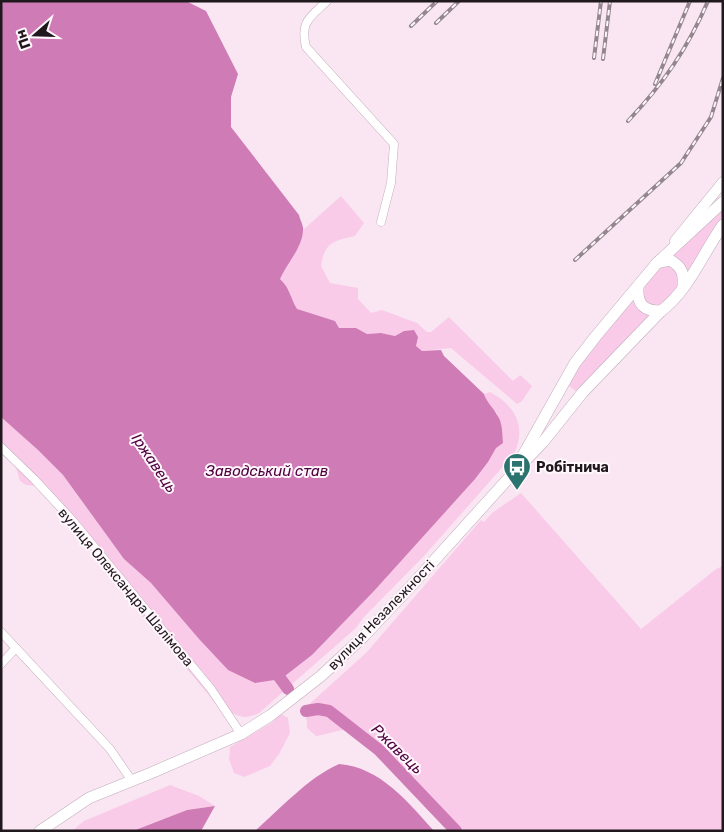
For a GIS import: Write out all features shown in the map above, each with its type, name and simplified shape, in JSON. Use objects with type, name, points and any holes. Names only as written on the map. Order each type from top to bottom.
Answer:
[{"type":"main road","name":"вулиця Незалежності","points":[[516,470],[575,363],[657,263],[723,202]]},
{"type":"main road","name":"вулиця Незалежності","points":[[40,831],[89,798],[241,734],[272,715],[322,676],[344,656],[412,585],[516,470],[544,442],[583,392],[670,304],[684,286],[723,224]]},
{"type":"main road","points":[[657,263],[670,260],[678,264],[684,276],[684,286]]},
{"type":"main road","points":[[638,288],[638,298],[646,309],[661,311]]},
{"type":"street","points":[[327,1],[307,20],[303,34],[306,48],[394,144],[392,183],[381,222]]},
{"type":"street","points":[[657,263],[723,182]]},
{"type":"street","name":"вулиця Олександра Шалімова","points":[[1,447],[73,521],[211,689],[241,734]]},
{"type":"street","points":[[1,632],[110,749],[132,781]]},
{"type":"street","points":[[1,664],[16,648]]},
{"type":"shaded area","points":[[341,196],[364,223],[355,236],[336,241],[325,252],[321,266],[330,283],[358,288],[358,299],[371,313],[382,310],[417,323],[427,332],[431,332],[449,317],[513,381],[520,375],[532,386],[522,401],[517,404],[451,348],[422,351],[404,331],[395,336],[381,333],[367,334],[356,328],[339,328],[335,321],[297,310],[288,289],[280,279],[299,244],[304,229]]},
{"type":"shaded area","points":[[723,206],[723,215],[688,273],[682,263],[669,257]]},
{"type":"shaded area","points":[[664,266],[676,269],[680,286],[660,305],[651,305],[643,296],[643,290],[660,268]]},
{"type":"shaded area","points":[[633,297],[639,310],[651,316],[579,394],[568,385],[580,365]]},
{"type":"shaded area","points":[[490,392],[506,403],[516,418],[519,426],[519,435],[514,454],[424,556],[363,618],[356,628],[259,713],[247,717],[223,712],[140,613],[146,606],[38,486],[26,485],[20,481],[15,464],[1,444],[1,417],[63,475],[124,559],[151,583],[228,670],[281,679],[312,655],[374,591],[488,462],[495,448],[497,414],[486,401],[484,394]]},
{"type":"shaded area","points":[[521,493],[641,629],[716,569],[723,566],[723,831],[461,831],[396,766],[353,729],[316,736],[307,728],[306,707],[366,653],[481,520],[484,522],[492,513]]},
{"type":"shaded area","points":[[281,714],[288,718],[290,733],[270,766],[244,777],[234,773],[229,759],[230,747],[271,723]]},
{"type":"shaded area","points":[[170,785],[199,796],[215,806],[187,810],[133,831],[72,831],[84,821]]},
{"type":"water","name":"Заводський став","points":[[1,1],[186,1],[206,11],[238,74],[231,97],[231,127],[299,215],[303,231],[302,237],[280,279],[288,289],[297,309],[335,321],[339,328],[356,328],[367,334],[381,333],[395,336],[404,331],[414,330],[418,337],[416,346],[422,351],[441,350],[444,356],[484,394],[500,421],[503,443],[496,448],[475,479],[374,591],[312,655],[281,679],[255,683],[228,670],[151,583],[124,559],[63,475],[1,417]]},
{"type":"water","points":[[339,764],[354,767],[380,779],[403,798],[434,831],[255,831],[306,785]]},
{"type":"water","points":[[215,806],[201,831],[133,831],[187,810]]},
{"type":"waterway","name":"Ржавець","points":[[272,667],[288,689]]},
{"type":"waterway","name":"Ржавець","points":[[306,711],[318,709],[329,711],[379,750],[456,831]]},
{"type":"railway","points":[[411,26],[437,1]]},
{"type":"railway","points":[[436,23],[459,1]]},
{"type":"railway","points":[[594,58],[601,1]]},
{"type":"railway","points":[[603,59],[610,1]]},
{"type":"railway","points":[[655,84],[690,1]]},
{"type":"railway","points":[[628,121],[674,65],[708,1]]},
{"type":"railway","points":[[575,260],[681,163],[711,117],[723,78]]},
{"type":"place","name":"Робітнича","points":[[517,491]]},
{"type":"water label","name":"Іржавець","points":[[154,463]]}]
